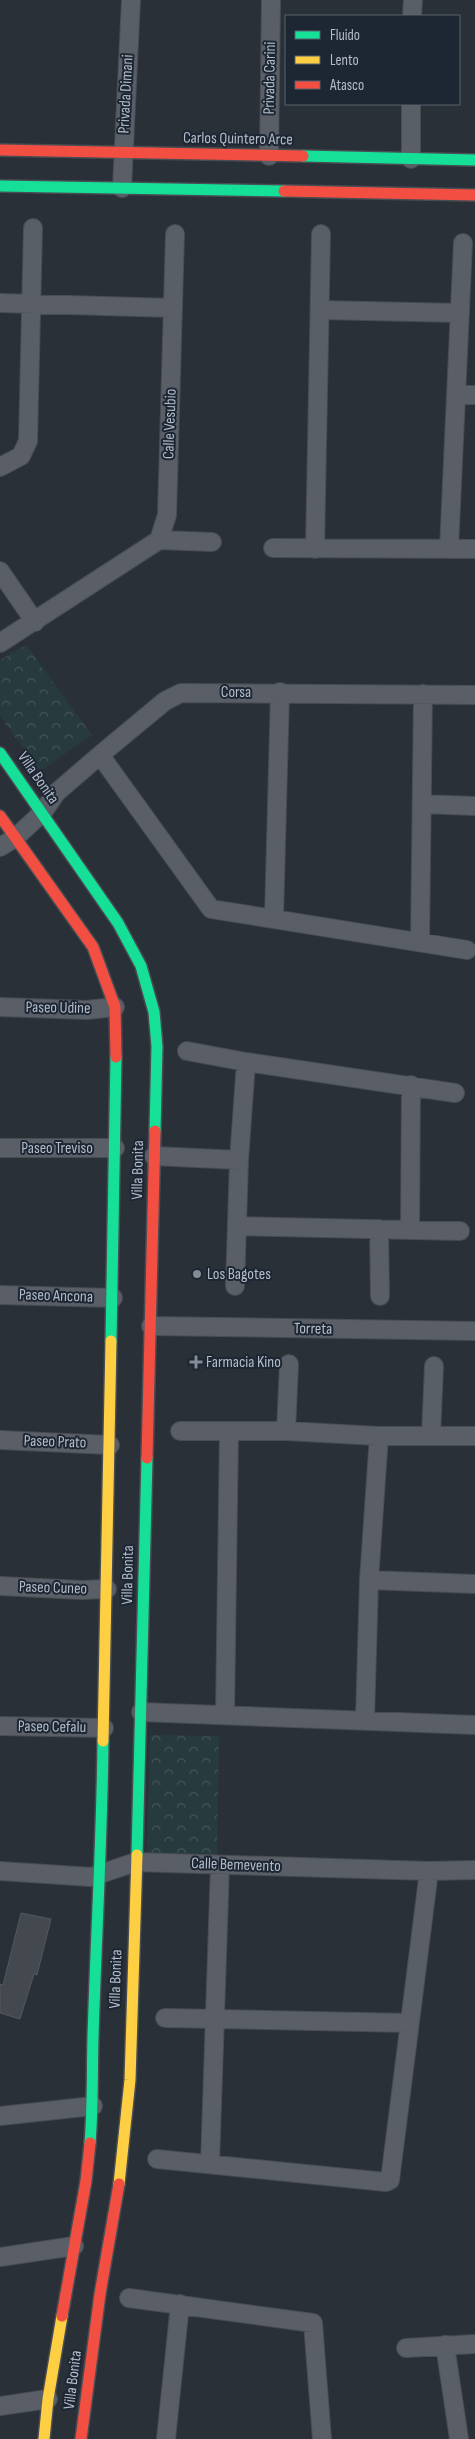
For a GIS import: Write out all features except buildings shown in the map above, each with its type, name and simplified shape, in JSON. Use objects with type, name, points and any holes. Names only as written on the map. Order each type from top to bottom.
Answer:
[{"type":"street","name":"Privada Dimani","points":[[122,188],[130,0]]},
{"type":"street","name":"Privada Carini","points":[[269,156],[271,0]]},
{"type":"street","points":[[412,15],[413,0]]},
{"type":"street","points":[[410,159],[411,105]]},
{"type":"street","name":"Carlos Quintero Arce","points":[[0,150],[475,160]]},
{"type":"street","points":[[0,186],[475,195]]},
{"type":"street","points":[[0,467],[20,456],[28,441],[33,228]]},
{"type":"street","name":"Calle Vesubio","points":[[159,540],[167,515],[175,234]]},
{"type":"street","points":[[315,549],[321,234]]},
{"type":"street","points":[[449,549],[463,243]]},
{"type":"street","points":[[0,303],[173,308]]},
{"type":"street","points":[[320,310],[460,313]]},
{"type":"street","points":[[456,396],[475,396]]},
{"type":"street","points":[[0,643],[159,540],[212,542]]},
{"type":"street","points":[[273,548],[475,549]]},
{"type":"street","points":[[0,571],[35,622]]},
{"type":"street","name":"Corsa","points":[[7,842],[43,812],[56,793],[174,695],[192,692],[475,694]]},
{"type":"street","points":[[274,918],[280,692]]},
{"type":"street","points":[[420,942],[423,694]]},
{"type":"street","name":"Villa Bonita","points":[[0,752],[118,922],[144,973],[154,1012],[157,1046],[142,1712],[130,2080],[123,2155],[114,2221],[100,2294],[81,2439]]},
{"type":"street","points":[[100,755],[207,905],[220,912],[274,918],[467,950]]},
{"type":"street","points":[[422,804],[475,806]]},
{"type":"street","name":"Villa Bonita","points":[[0,816],[7,842],[93,947],[115,1007],[113,1298],[101,1876],[93,2038],[93,2106],[91,2142],[48,2399],[44,2439]]},
{"type":"street","name":"Paseo Udine","points":[[0,1007],[86,1010],[115,1007]]},
{"type":"street","points":[[187,1051],[246,1062],[455,1093]]},
{"type":"street","points":[[235,1286],[239,1160],[246,1062]]},
{"type":"street","points":[[410,1230],[411,1085]]},
{"type":"street","name":"Paseo Treviso","points":[[0,1148],[114,1148]]},
{"type":"street","points":[[154,1156],[239,1160]]},
{"type":"street","points":[[237,1226],[460,1231]]},
{"type":"street","points":[[379,1229],[380,1296]]},
{"type":"street","name":"Paseo Ancona","points":[[0,1294],[113,1298]]},
{"type":"street","name":"Torreta","points":[[151,1326],[475,1331]]},
{"type":"street","points":[[286,1431],[289,1364]]},
{"type":"street","points":[[431,1436],[434,1366]]},
{"type":"street","points":[[180,1431],[286,1431],[379,1436],[475,1436]]},
{"type":"street","points":[[225,1714],[229,1431]]},
{"type":"street","points":[[365,1719],[369,1580],[379,1436]]},
{"type":"street","name":"Paseo Prato","points":[[0,1440],[110,1445]]},
{"type":"street","points":[[369,1580],[475,1584]]},
{"type":"street","name":"Paseo Cuneo","points":[[0,1586],[82,1590],[107,1589]]},
{"type":"street","points":[[142,1712],[365,1719],[475,1725]]},
{"type":"street","name":"Paseo Cefalu","points":[[0,1726],[104,1728]]},
{"type":"street","name":"Calle Bemevento","points":[[0,1871],[91,1877],[101,1876],[136,1862],[429,1871],[475,1870]]},
{"type":"street","points":[[210,2164],[220,1865]]},
{"type":"street","points":[[157,2159],[389,2182],[392,2177],[409,2023],[429,1871]]},
{"type":"street","points":[[165,2018],[409,2023]]},
{"type":"street","points":[[0,2116],[93,2106]]},
{"type":"street","points":[[0,2257],[74,2246]]},
{"type":"street","points":[[129,2298],[312,2323],[322,2439]]},
{"type":"street","points":[[166,2439],[180,2304]]},
{"type":"street","points":[[406,2348],[475,2344]]},
{"type":"street","points":[[445,2345],[459,2439]]},
{"type":"street","points":[[0,2406],[48,2399]]},
{"type":"green space","points":[[26,645],[92,735],[40,771],[0,716],[0,660]]},
{"type":"green space","points":[[150,1735],[219,1736],[217,1855],[147,1853]]},
{"type":"traffic: fast","points":[[303,156],[475,160]]},
{"type":"traffic: fast","points":[[0,186],[284,191]]},
{"type":"traffic: fast","points":[[0,753],[118,923],[141,966],[154,1012],[157,1046],[155,1131]]},
{"type":"traffic: fast","points":[[111,1341],[116,1057]]},
{"type":"traffic: fast","points":[[137,1855],[147,1458]]},
{"type":"traffic: fast","points":[[90,2143],[103,1741]]},
{"type":"traffic: slow","points":[[103,1741],[111,1341]]},
{"type":"traffic: slow","points":[[119,2184],[130,2080],[137,1855]]},
{"type":"traffic: slow","points":[[44,2439],[48,2399],[62,2316]]},
{"type":"traffic: jam","points":[[0,150],[303,156]]},
{"type":"traffic: jam","points":[[284,191],[475,195]]},
{"type":"traffic: jam","points":[[0,816],[93,947],[115,1007],[116,1057]]},
{"type":"traffic: jam","points":[[147,1458],[155,1131]]},
{"type":"traffic: jam","points":[[62,2316],[86,2181],[90,2143]]},
{"type":"traffic: jam","points":[[81,2439],[100,2294],[119,2184]]},
{"type":"place","name":"Los Bagotes","points":[[197,1274]]},
{"type":"place","name":"Farmacia Kino","points":[[196,1362]]}]
